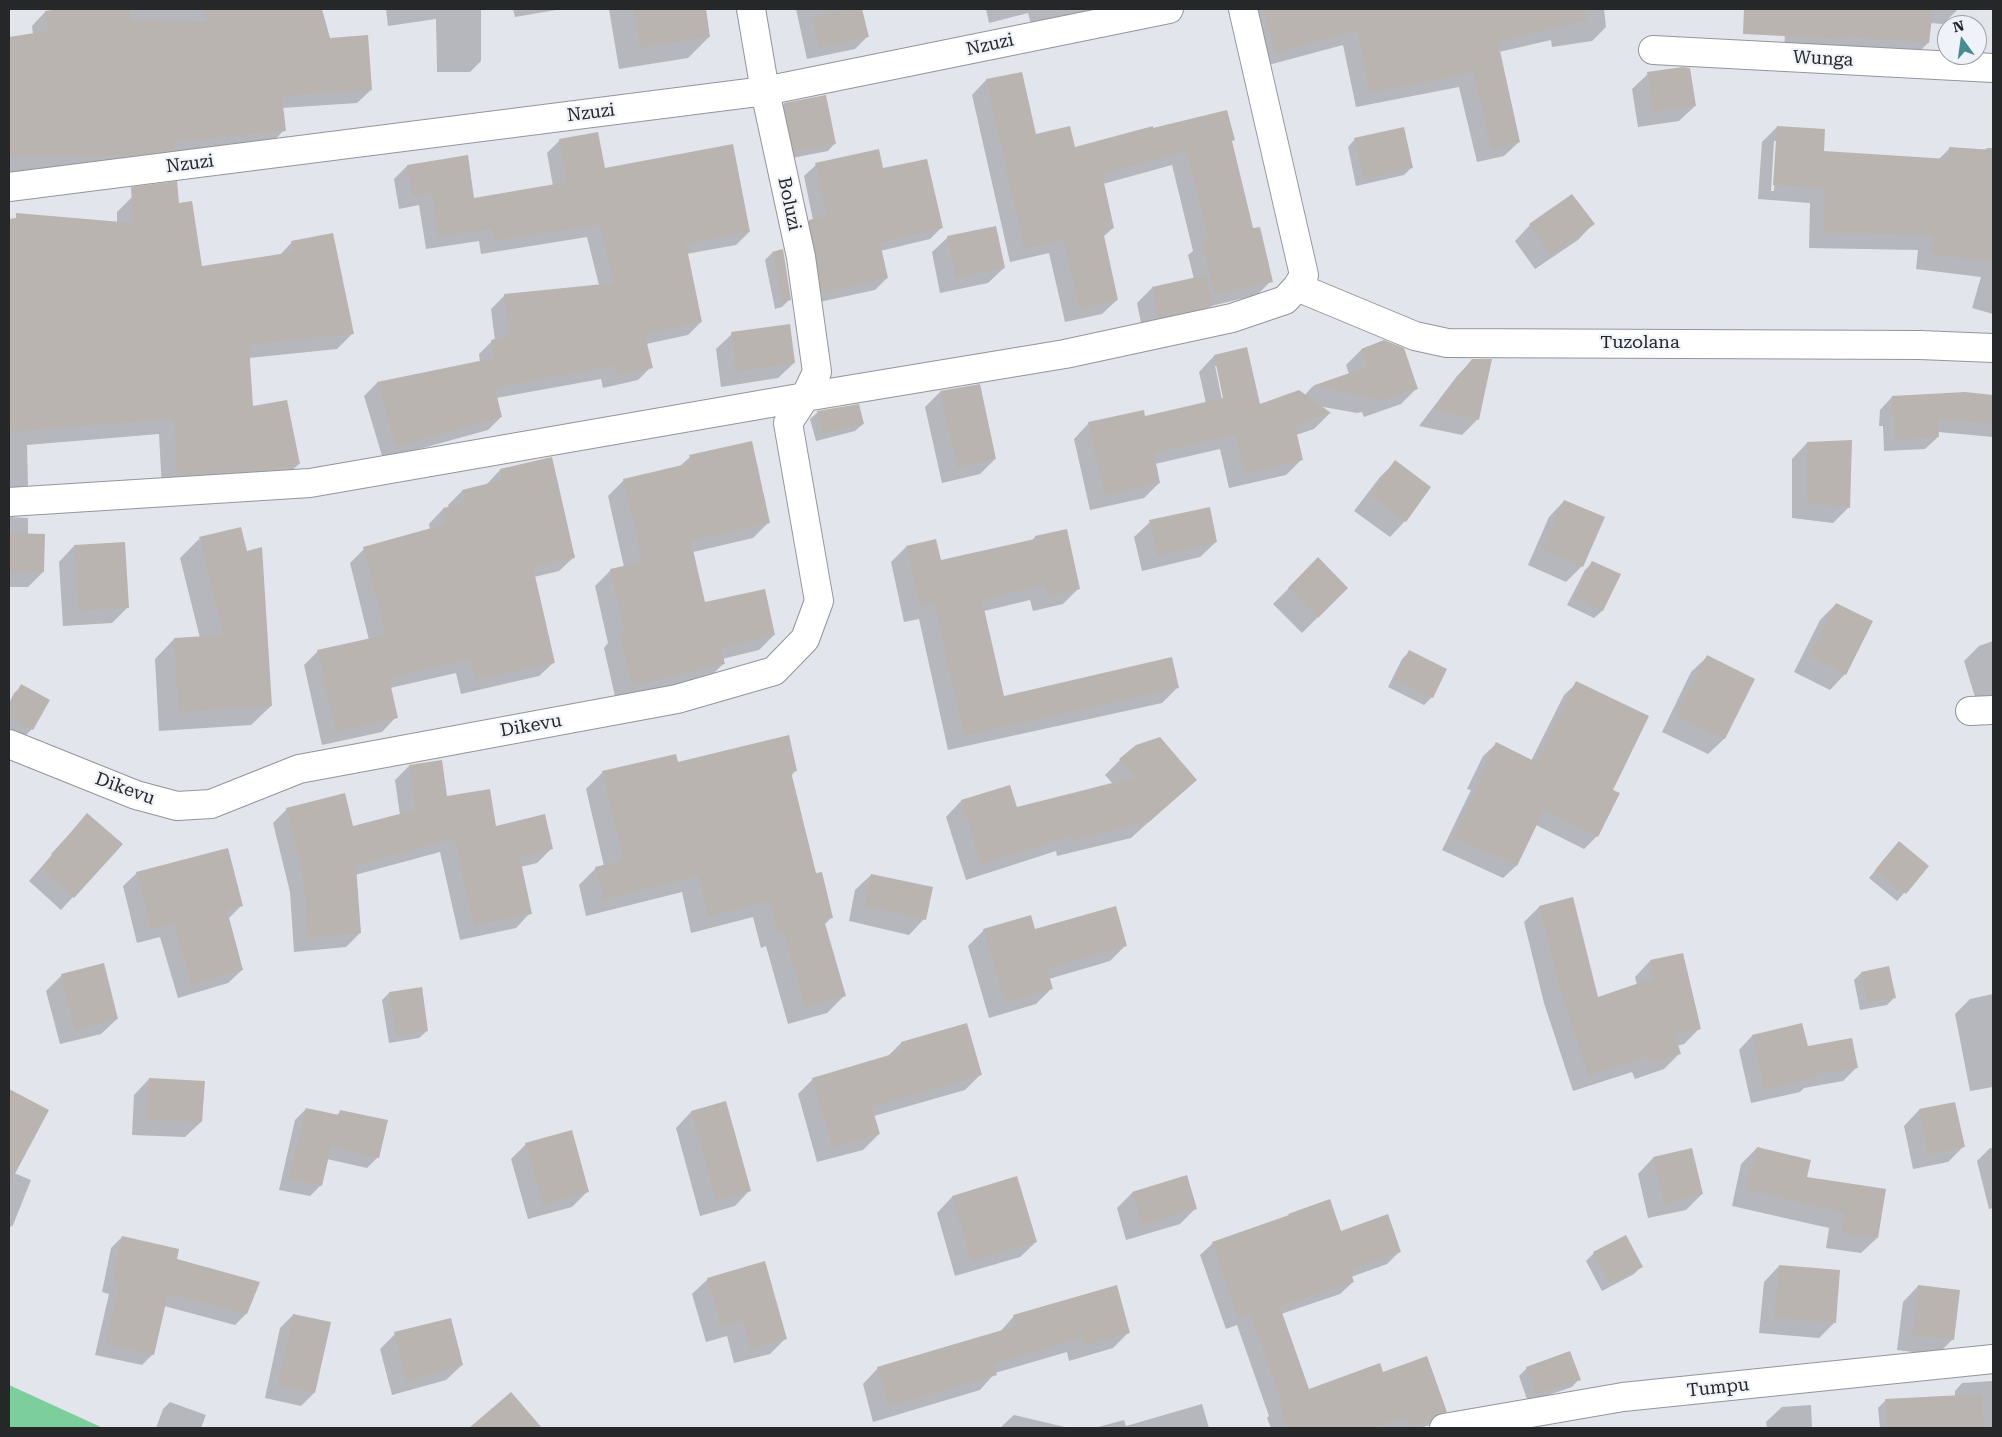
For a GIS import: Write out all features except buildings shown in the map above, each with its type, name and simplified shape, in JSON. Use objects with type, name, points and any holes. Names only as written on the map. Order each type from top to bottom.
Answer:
[{"type":"street","name":"Boluzi","points":[[751,9],[765,91],[801,257],[817,372],[805,397]]},
{"type":"street","name":"Nzuzi","points":[[9,187],[765,91],[1169,9]]},
{"type":"street","points":[[9,502],[310,483],[1065,354],[1232,318],[1285,300],[1297,287],[1304,275],[1243,9]]},
{"type":"street","name":"Wunga","points":[[1653,50],[1993,68]]},
{"type":"street","name":"Tuzolana","points":[[1297,287],[1415,336],[1447,343],[1920,344],[1993,348]]},
{"type":"street","name":"Dikevu","points":[[9,744],[136,795],[177,806],[211,804],[299,769],[677,699],[774,671],[805,638],[819,601],[788,424],[805,397]]},
{"type":"street","name":"Tumpu","points":[[1444,1428],[1623,1397],[1993,1359]]},
{"type":"green space","points":[[9,1385],[103,1428],[9,1428]]}]
